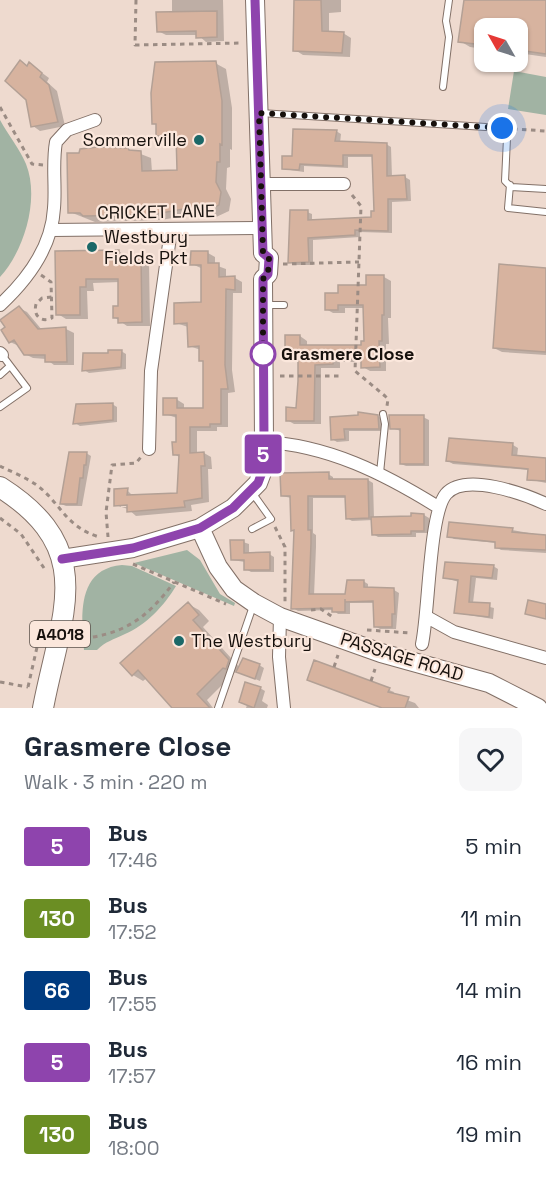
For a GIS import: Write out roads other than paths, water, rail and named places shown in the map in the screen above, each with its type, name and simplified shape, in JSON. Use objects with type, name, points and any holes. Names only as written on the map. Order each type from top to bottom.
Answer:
[{"type":"main road","name":"A4018","points":[[0,487],[32,508],[54,535],[68,588],[43,708]]},
{"type":"street","points":[[62,559],[109,546],[133,548],[200,528],[233,508],[262,476],[264,467],[261,462],[264,442],[262,305],[265,265],[255,0]]},
{"type":"street","points":[[0,305],[33,268],[51,230],[56,142],[67,130],[95,120]]},
{"type":"street","points":[[261,184],[344,184]]},
{"type":"street","name":"CRICKET LANE","points":[[51,230],[262,228]]},
{"type":"street","points":[[149,448],[151,371],[171,230]]},
{"type":"street","points":[[264,442],[287,443],[321,452],[380,473],[438,507]]},
{"type":"street","points":[[422,640],[427,617],[428,585],[438,507],[446,493],[465,484],[517,491],[546,504]]},
{"type":"street","name":"PASSAGE ROAD","points":[[200,528],[218,567],[252,608],[283,616],[381,653],[489,683],[538,708]]},
{"type":"street","points":[[283,616],[279,657],[284,708]]},
{"type":"street","points":[[427,617],[454,632],[546,658]]},
{"type":"lane","points":[[443,87],[449,38],[446,21],[449,0]]},
{"type":"lane","points":[[259,113],[502,128],[507,138],[505,181],[510,185],[546,189]]},
{"type":"lane","points":[[510,185],[508,208],[546,212]]},
{"type":"lane","points":[[262,305],[284,305]]},
{"type":"lane","points":[[0,407],[27,388],[1,354]]},
{"type":"lane","points":[[0,375],[10,366]]},
{"type":"lane","points":[[380,473],[386,424],[383,414]]},
{"type":"lane","points":[[250,488],[271,519],[252,529]]},
{"type":"lane","points":[[218,708],[252,608]]},
{"type":"place","name":"Sommerville","points":[[199,140]]},
{"type":"place","name":"Westbury Fields Pkt","points":[[92,247]]},
{"type":"place","name":"Grasmere Close","points":[[263,354]]},
{"type":"place","name":"The Westbury","points":[[179,641]]}]
